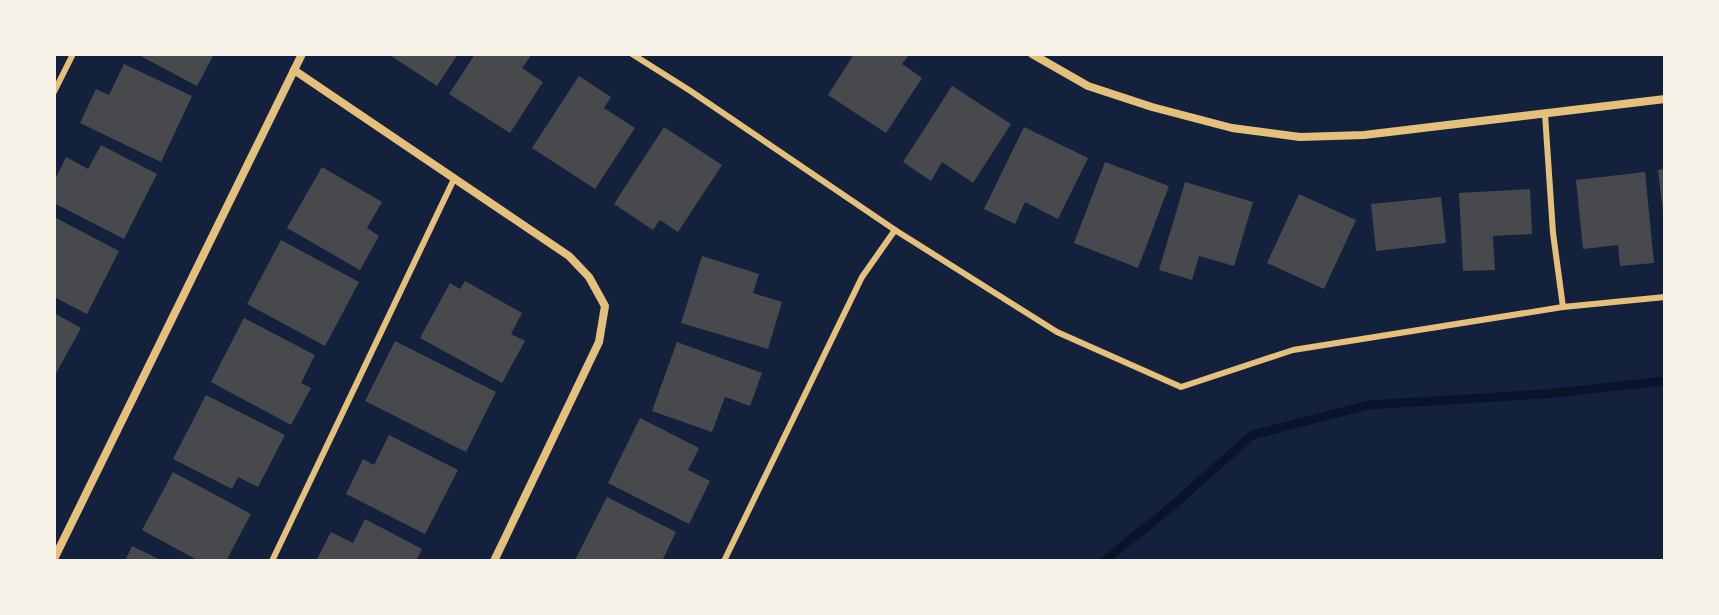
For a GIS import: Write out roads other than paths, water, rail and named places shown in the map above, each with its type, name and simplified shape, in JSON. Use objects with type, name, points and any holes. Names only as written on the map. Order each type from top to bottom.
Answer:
[{"type":"street","points":[[54,559],[302,54]]},
{"type":"street","points":[[1032,54],[1088,86],[1152,107],[1232,128],[1300,137],[1364,135],[1665,99]]},
{"type":"street","points":[[294,70],[569,256],[589,277],[605,306],[599,342],[494,561]]},
{"type":"lane","points":[[54,92],[73,54]]},
{"type":"lane","points":[[632,54],[895,230],[1057,332],[1181,387],[1293,350],[1563,307],[1665,297]]},
{"type":"lane","points":[[1545,114],[1553,233],[1563,307]]},
{"type":"lane","points":[[272,561],[454,179]]},
{"type":"lane","points":[[724,561],[862,277],[895,230]]},
{"type":"waterway","points":[[1104,561],[1252,435],[1369,405],[1545,394],[1665,381]]}]
